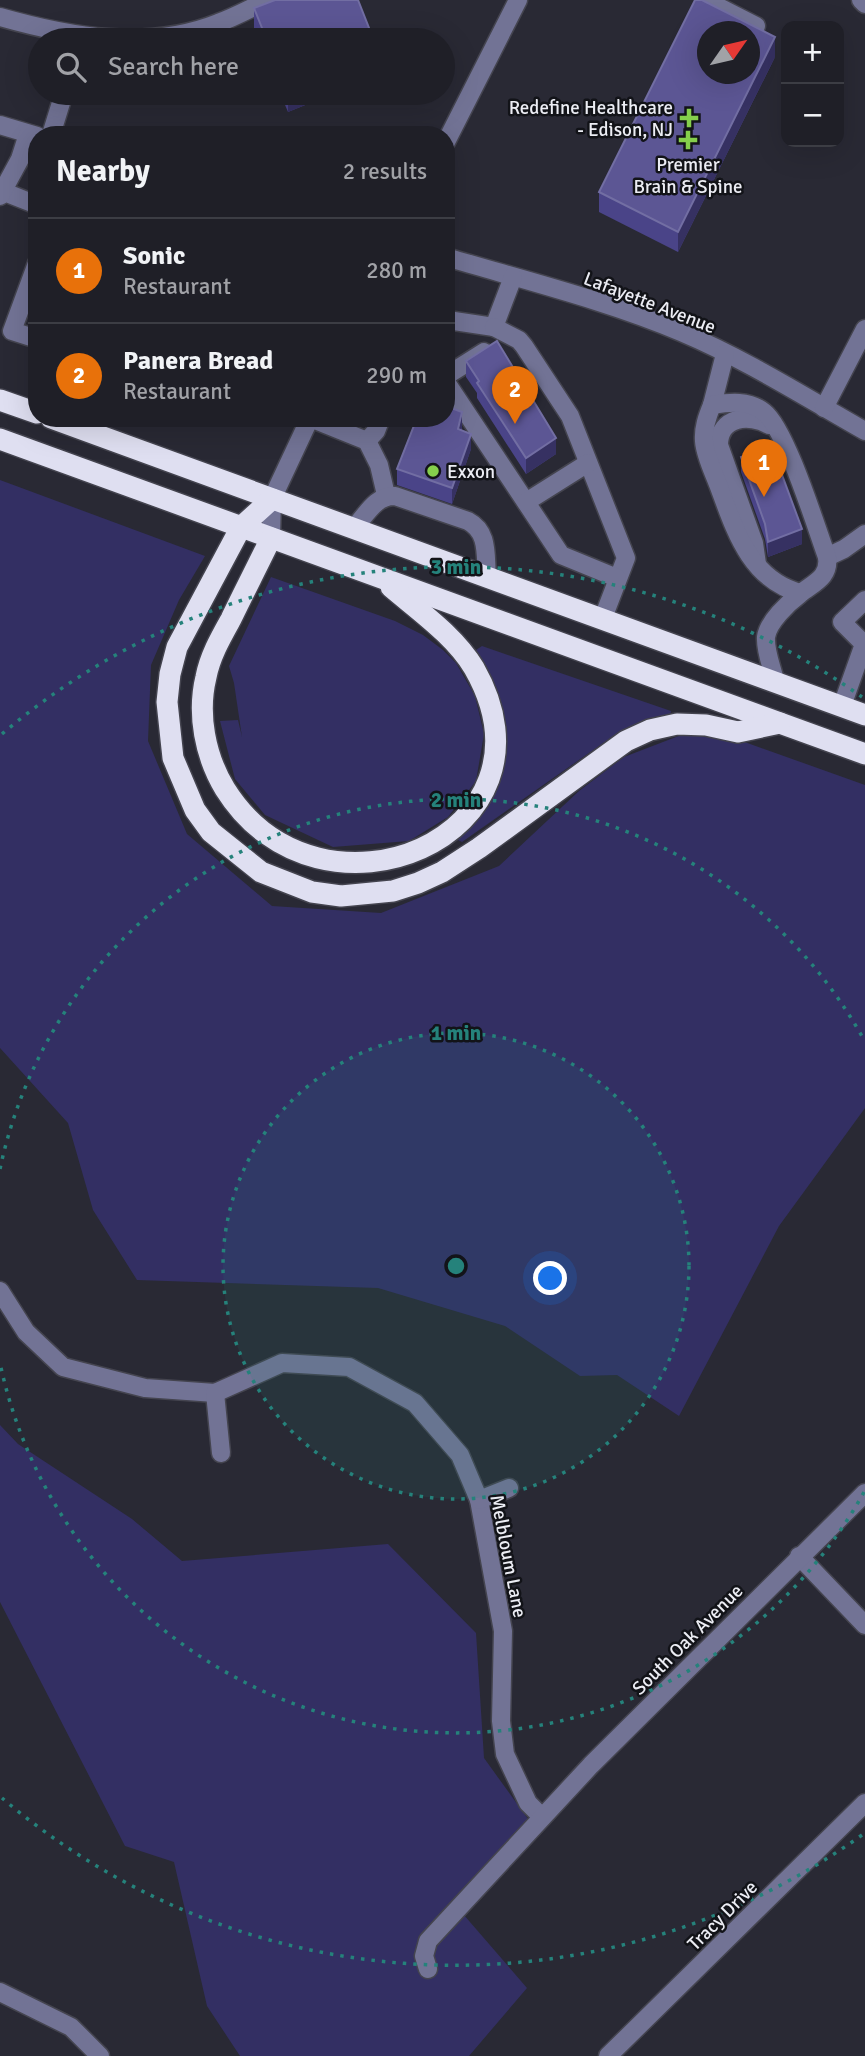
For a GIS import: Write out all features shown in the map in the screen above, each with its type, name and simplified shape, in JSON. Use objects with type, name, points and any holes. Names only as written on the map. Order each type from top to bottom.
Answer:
[{"type":"highway","points":[[0,400],[28,410]]},
{"type":"highway","points":[[76,427],[865,715]]},
{"type":"highway","points":[[0,439],[865,754]]},
{"type":"highway","points":[[272,499],[241,527],[177,647],[167,702],[173,758],[195,810],[211,832],[236,854],[261,872],[288,884],[312,892],[341,896],[381,893],[418,883],[442,872],[479,848],[626,741],[650,730],[677,724],[706,725],[737,732],[780,723]]},
{"type":"highway","points":[[271,538],[213,654],[205,677],[202,702],[207,748],[218,776],[232,799],[251,821],[274,840],[293,849],[345,863],[371,863],[421,851],[458,826],[478,801],[491,768],[494,750],[493,720],[473,667],[450,639],[382,579]]},
{"type":"street","points":[[202,28],[218,24],[268,0]]},
{"type":"street","points":[[454,126],[518,0]]},
{"type":"street","points":[[705,0],[747,21]]},
{"type":"street","points":[[0,17],[42,28]]},
{"type":"street","points":[[54,126],[60,105]]},
{"type":"street","points":[[0,125],[28,134]]},
{"type":"street","points":[[28,143],[1,193],[28,202]]},
{"type":"street","name":"Lafayette Avenue","points":[[455,260],[681,332],[865,431]]},
{"type":"street","points":[[455,369],[502,331],[513,277]]},
{"type":"street","points":[[28,282],[6,329],[28,337]]},
{"type":"street","points":[[455,321],[502,331],[524,346],[564,406],[626,558],[603,618]]},
{"type":"street","points":[[824,408],[865,329]]},
{"type":"street","points":[[725,354],[706,419],[704,445],[740,544],[757,565],[779,585],[801,593]]},
{"type":"street","points":[[455,396],[562,555],[617,578]]},
{"type":"street","points":[[712,405],[733,401],[762,410],[771,419],[778,430],[827,557],[827,569],[823,576],[801,593],[769,626],[766,637],[775,681]]},
{"type":"street","points":[[757,565],[754,543],[719,439],[728,425],[742,418],[762,421],[778,430]]},
{"type":"street","points":[[271,538],[272,499],[306,427]]},
{"type":"street","points":[[332,427],[367,441],[379,465],[386,495]]},
{"type":"street","points":[[367,441],[378,427]]},
{"type":"street","points":[[526,502],[588,463]]},
{"type":"street","points":[[354,528],[379,499],[386,495],[395,496],[478,527],[483,536],[487,576]]},
{"type":"street","points":[[827,557],[865,534]]},
{"type":"street","points":[[842,706],[864,644],[842,622],[865,600]]},
{"type":"street","name":"Melbloum Lane","points":[[0,1291],[26,1332],[63,1367],[145,1388],[215,1393],[282,1363],[349,1367],[415,1403],[460,1455],[479,1500],[503,1631],[501,1721],[505,1754],[528,1803],[542,1817]]},
{"type":"street","points":[[215,1393],[221,1453]]},
{"type":"street","points":[[479,1500],[509,1488]]},
{"type":"street","name":"South Oak Avenue","points":[[428,1969],[424,1956],[428,1941],[591,1765],[865,1493]]},
{"type":"street","points":[[799,1556],[865,1625]]},
{"type":"street","name":"Tracy Drive","points":[[608,2056],[865,1803]]},
{"type":"street","points":[[0,1992],[71,2027],[100,2056]]},
{"type":"shaded area","points":[[0,480],[205,556],[179,600],[151,665],[148,741],[187,834],[272,906],[381,913],[499,866],[579,791],[624,757],[689,732],[739,740],[865,785],[865,1108],[779,1226],[679,1416],[617,1375],[580,1376],[505,1326],[378,1288],[137,1280],[93,1210],[68,1123],[0,1048]]},
{"type":"shaded area","points":[[271,577],[395,621],[423,635],[456,663],[475,696],[484,734],[476,781],[448,817],[409,841],[333,847],[265,815],[235,779],[220,721],[238,720],[242,737],[229,666]]},
{"type":"shaded area","points":[[482,646],[671,711],[670,716],[640,723],[616,734],[462,842],[458,840],[493,797],[505,758],[499,704],[476,650]]},
{"type":"shaded area","points":[[0,1425],[18,1444],[132,1519],[182,1561],[388,1544],[476,1633],[484,1758],[533,1826],[457,1907],[527,1988],[469,2056],[240,2056],[207,2006],[174,1862],[125,1846],[0,1602]]},
{"type":"building","points":[[275,0],[358,0],[369,28],[262,28],[254,8]]},
{"type":"building","points":[[695,0],[702,0],[743,21],[697,21],[697,84],[752,84],[678,232],[599,192]]},
{"type":"building","points":[[760,29],[775,37],[760,67]]},
{"type":"building","points":[[497,341],[556,438],[526,458],[477,383],[479,381],[466,361]]},
{"type":"building","points":[[455,409],[462,412],[458,429],[471,434],[452,488],[397,469],[413,427],[455,427]]},
{"type":"building","points":[[771,445],[802,529],[768,542],[765,524],[741,457]]},
{"type":"place","name":"Redefine Healthcare - Edison, NJ","points":[[689,118]]},
{"type":"place","name":"Premier Brain & Spine","points":[[688,140]]},
{"type":"place","name":"Panera Bread","points":[[515,424]]},
{"type":"place","name":"Exxon","points":[[433,471]]},
{"type":"place","name":"Sonic","points":[[764,497]]}]
